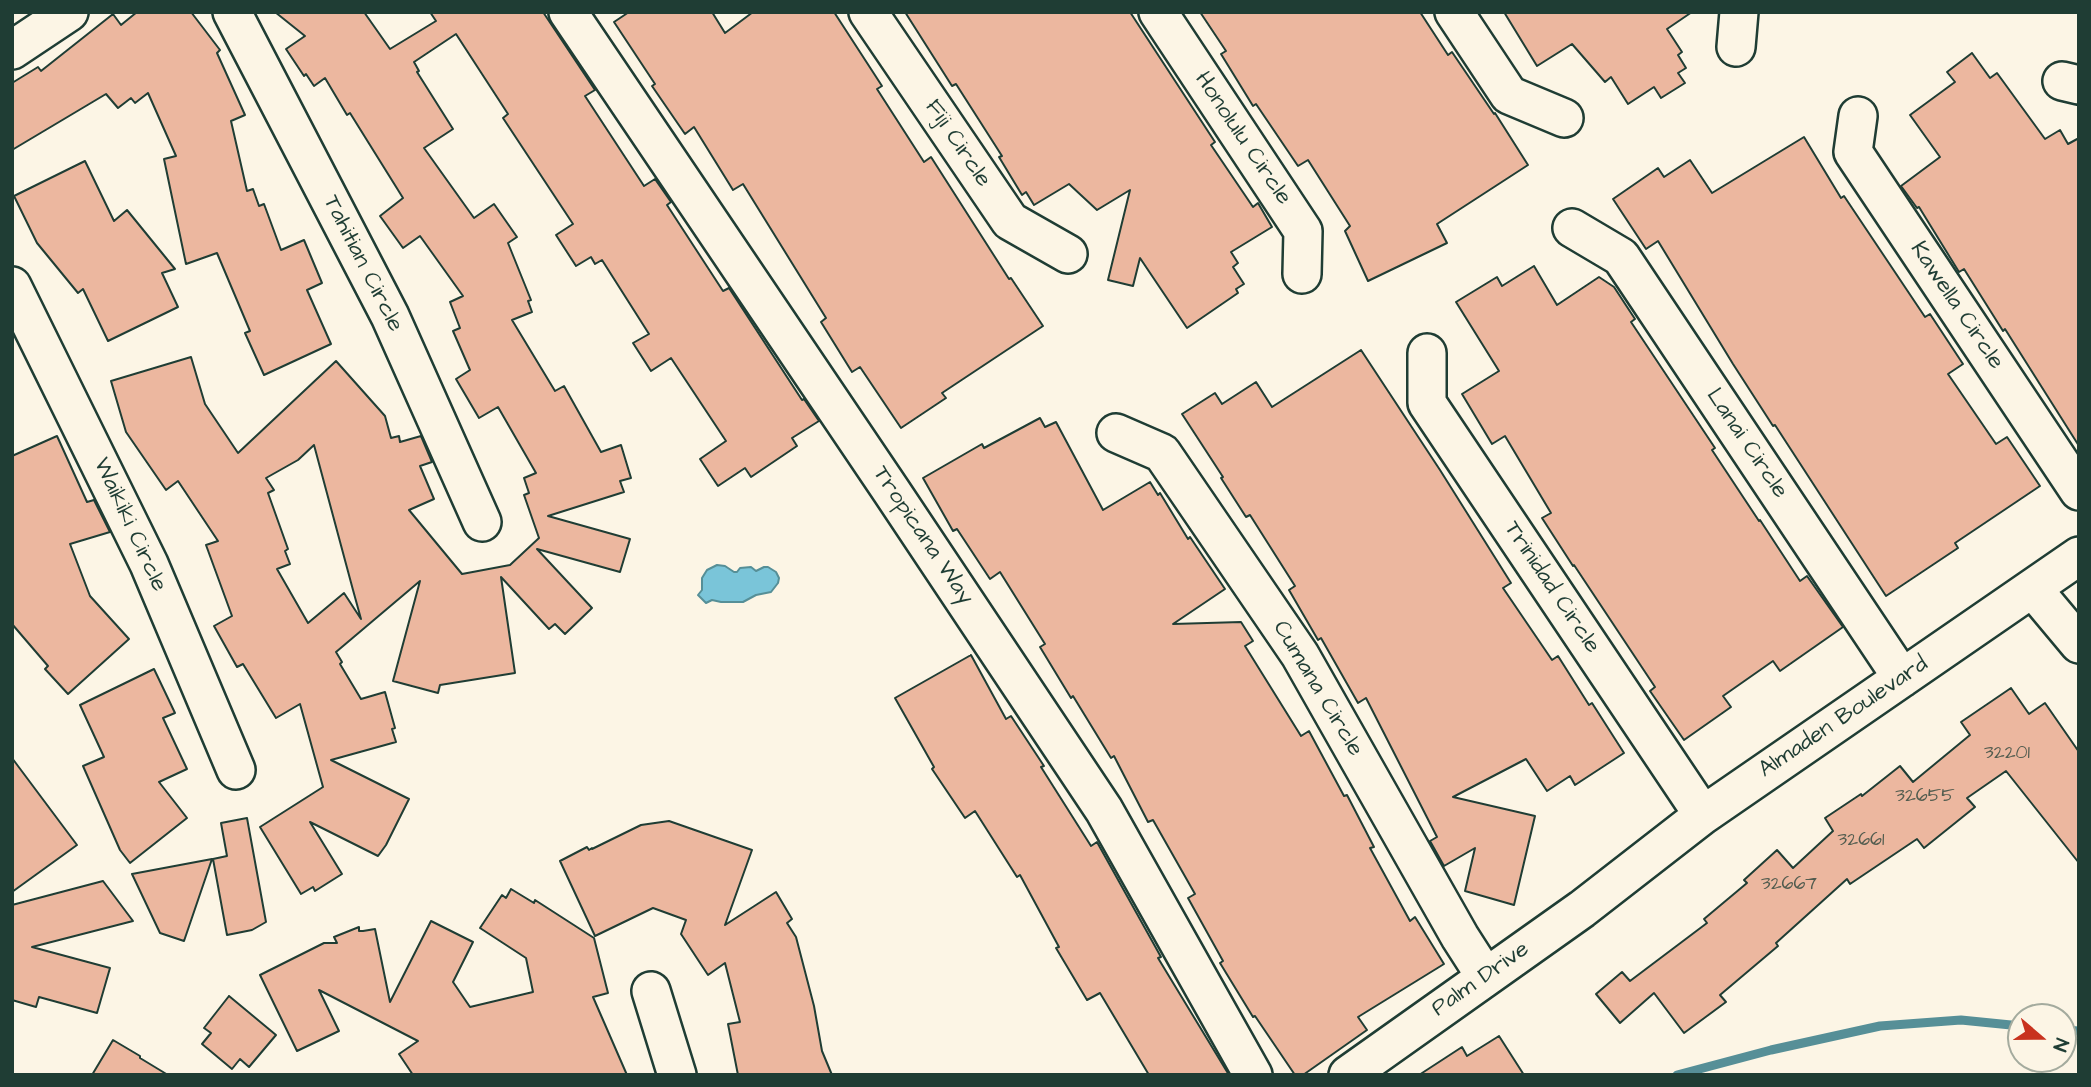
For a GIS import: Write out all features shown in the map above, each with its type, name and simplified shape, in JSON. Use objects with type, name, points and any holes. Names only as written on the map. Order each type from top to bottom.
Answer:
[{"type":"street","points":[[12,50],[69,12]]},
{"type":"street","name":"Tahitian Circle","points":[[232,12],[390,316],[482,522]]},
{"type":"street","name":"Tropicana Way","points":[[568,12],[1104,810],[1253,1075]]},
{"type":"street","name":"Fiji Circle","points":[[868,12],[1010,221],[1068,254]]},
{"type":"street","name":"Honolulu Circle","points":[[1158,12],[1303,231],[1302,274]]},
{"type":"street","points":[[1454,12],[1509,95],[1564,118]]},
{"type":"street","name":"Kawella Circle","points":[[1858,116],[1853,152],[2079,491]]},
{"type":"street","name":"Lanai Circle","points":[[1572,228],[1620,257],[1902,678]]},
{"type":"street","name":"Waikiki Circle","points":[[12,286],[149,564],[236,770]]},
{"type":"street","name":"Trinidad Circle","points":[[1427,353],[1427,403],[1703,815]]},
{"type":"street","name":"Cumana Circle","points":[[1116,433],[1162,453],[1292,644],[1485,976]]},
{"type":"street","name":"Almaden Boulevard","points":[[1613,886],[1703,815],[2079,556]]},
{"type":"street","points":[[2033,589],[2079,645]]},
{"type":"street","name":"Palm Drive","points":[[1348,1075],[1613,886]]},
{"type":"street","points":[[651,991],[677,1075]]},
{"type":"water","points":[[717,565],[725,566],[734,572],[740,568],[751,567],[756,571],[768,567],[776,572],[778,583],[771,592],[756,595],[743,602],[712,600],[706,603],[698,595],[702,590],[702,578],[707,570]]},
{"type":"building","points":[[137,12],[191,12],[220,50],[217,53],[245,115],[231,121],[247,191],[253,189],[259,206],[264,204],[281,250],[304,240],[322,283],[307,290],[331,344],[264,375],[245,333],[250,331],[217,253],[186,264],[164,159],[176,156],[148,93],[135,103],[131,98],[118,108],[106,94],[12,150],[12,83],[38,67],[41,71],[113,14],[121,25]]},
{"type":"building","points":[[275,12],[364,12],[390,49],[436,21],[430,12],[543,12],[595,90],[585,96],[644,186],[655,179],[671,202],[667,205],[723,291],[729,288],[802,400],[804,399],[819,421],[792,438],[797,446],[751,477],[745,468],[718,486],[700,459],[726,441],[671,358],[651,371],[633,343],[649,334],[602,260],[595,264],[591,257],[576,266],[556,235],[573,224],[503,118],[508,114],[456,34],[414,62],[419,71],[417,72],[453,129],[424,148],[474,218],[494,204],[517,237],[508,243],[531,300],[528,301],[532,312],[512,320],[555,391],[564,386],[601,452],[621,445],[631,478],[620,481],[624,492],[548,516],[630,539],[620,572],[537,549],[592,608],[565,634],[555,624],[549,629],[501,577],[515,673],[440,685],[438,693],[393,681],[420,581],[336,652],[342,662],[340,664],[361,699],[385,692],[396,742],[331,760],[409,799],[378,856],[310,822],[342,874],[315,891],[313,887],[301,894],[260,827],[323,787],[300,704],[276,718],[243,664],[237,667],[214,626],[232,616],[206,545],[218,541],[178,481],[166,490],[126,432],[111,381],[191,357],[205,404],[238,453],[336,361],[385,416],[391,438],[399,436],[400,442],[421,436],[432,462],[420,466],[434,499],[409,510],[462,574],[510,565],[539,538],[524,495],[529,493],[524,478],[536,473],[498,407],[479,418],[456,379],[470,370],[453,331],[460,328],[450,302],[463,296],[420,236],[403,248],[380,216],[403,198],[325,78],[314,86],[286,49],[305,36]],"holes":[[[314,445],[361,619],[344,593],[308,623],[277,569],[290,564],[285,551],[288,549],[268,493],[274,490],[266,478],[298,460]]]},
{"type":"building","points":[[629,12],[712,12],[725,33],[753,12],[834,12],[882,86],[877,89],[924,162],[931,157],[1009,279],[1011,278],[1043,326],[942,393],[946,398],[901,428],[860,367],[852,372],[821,322],[826,318],[743,184],[733,190],[694,127],[685,134],[652,86],[655,84],[614,22]]},
{"type":"building","points":[[905,12],[1130,12],[1215,142],[1211,145],[1253,207],[1258,203],[1272,227],[1231,252],[1238,263],[1233,267],[1244,284],[1236,289],[1238,293],[1187,328],[1140,258],[1133,286],[1108,280],[1130,190],[1097,210],[1069,184],[1034,205],[1026,192],[1022,195],[999,157],[1002,156],[956,84],[952,86]]},
{"type":"building","points":[[1200,12],[1420,12],[1448,55],[1452,52],[1528,165],[1437,224],[1447,243],[1368,281],[1345,231],[1350,226],[1308,160],[1298,166],[1256,104],[1253,106],[1221,54],[1226,51]]},
{"type":"building","points":[[1504,12],[1692,12],[1667,29],[1682,52],[1678,55],[1686,68],[1678,73],[1685,83],[1661,98],[1654,87],[1628,104],[1611,77],[1605,82],[1572,44],[1537,66]]},
{"type":"building","points":[[1972,53],[1990,78],[1997,73],[2045,139],[2060,130],[2068,144],[2079,138],[2079,446],[1964,269],[1959,272],[1919,207],[1917,208],[1901,186],[1940,157],[1910,115],[1955,82],[1947,72]]},
{"type":"building","points":[[1804,137],[1841,198],[1844,196],[1925,317],[1930,314],[1963,364],[1948,374],[1996,444],[2007,437],[2040,486],[1955,543],[1958,548],[1886,596],[1733,364],[1658,241],[1646,249],[1613,199],[1658,168],[1664,177],[1690,160],[1712,193]]},
{"type":"building","points":[[85,161],[114,221],[127,210],[175,269],[162,273],[178,307],[108,341],[83,289],[78,293],[37,243],[14,196]]},
{"type":"building","points":[[1534,266],[1557,305],[1599,277],[1614,287],[1635,319],[1631,322],[1715,448],[1712,450],[1759,521],[1800,581],[1807,576],[1843,627],[1780,671],[1773,661],[1723,696],[1731,707],[1684,740],[1650,691],[1655,687],[1542,518],[1551,513],[1505,436],[1492,444],[1462,394],[1499,371],[1456,302],[1497,277],[1502,286]]},
{"type":"building","points":[[1361,350],[1511,583],[1503,588],[1552,660],[1558,656],[1624,753],[1575,785],[1570,776],[1547,791],[1526,759],[1453,797],[1535,816],[1514,905],[1465,891],[1475,848],[1444,866],[1430,841],[1437,837],[1366,698],[1358,703],[1321,638],[1318,640],[1289,590],[1295,586],[1250,515],[1246,517],[1182,414],[1215,393],[1222,404],[1256,382],[1272,407]]},
{"type":"building","points":[[1040,418],[1045,427],[1056,422],[1103,510],[1150,482],[1158,495],[1160,493],[1188,539],[1190,537],[1225,589],[1173,624],[1241,622],[1253,641],[1245,646],[1301,736],[1309,731],[1344,796],[1347,795],[1374,847],[1370,848],[1410,921],[1415,917],[1444,964],[1358,1017],[1367,1030],[1303,1075],[1295,1075],[1255,1016],[1253,1017],[1220,963],[1223,961],[1188,898],[1195,894],[1153,820],[1148,822],[1114,756],[1111,758],[1040,647],[1045,644],[1000,572],[990,579],[957,529],[953,531],[923,478],[982,444],[984,448]]},
{"type":"building","points":[[57,436],[87,502],[94,500],[110,532],[70,544],[90,596],[129,639],[68,694],[45,669],[48,666],[12,624],[12,456]]},
{"type":"building","points":[[971,655],[1006,719],[1011,716],[1091,846],[1097,842],[1161,957],[1158,958],[1229,1075],[1149,1075],[1100,993],[1087,1000],[1056,948],[1059,947],[1020,875],[1017,877],[975,811],[965,818],[932,769],[934,767],[895,698]]},
{"type":"building","points":[[154,669],[175,713],[163,718],[187,769],[159,782],[187,818],[130,863],[120,850],[83,766],[104,757],[80,705]]},
{"type":"building","points":[[2011,688],[2029,714],[2045,703],[2079,752],[2079,863],[2006,771],[1967,798],[1975,807],[1924,848],[1917,839],[1850,884],[1847,879],[1776,943],[1778,946],[1720,995],[1726,1002],[1684,1033],[1654,993],[1620,1023],[1596,994],[1622,972],[1630,981],[1707,923],[1704,919],[1747,883],[1744,880],[1777,850],[1793,868],[1833,831],[1825,818],[1861,794],[1862,796],[1900,766],[1913,782],[1970,735],[1961,722]]},
{"type":"building","points":[[12,758],[77,845],[12,892]]},
{"type":"building","points":[[247,818],[266,922],[252,930],[227,935],[213,859],[227,856],[221,823]]},
{"type":"building","points":[[669,821],[752,850],[725,925],[776,892],[792,919],[787,923],[796,937],[814,1006],[822,1051],[832,1075],[738,1075],[728,1024],[740,1022],[725,963],[708,975],[681,934],[686,920],[653,908],[595,936],[560,861],[641,825]]},
{"type":"building","points":[[212,859],[184,941],[160,933],[132,874]]},
{"type":"building","points":[[103,881],[133,921],[32,947],[110,968],[97,1013],[39,997],[36,1007],[12,1000],[12,905]]},
{"type":"building","points":[[511,889],[534,903],[535,900],[594,938],[608,993],[593,997],[627,1075],[413,1075],[399,1054],[418,1041],[319,990],[339,1031],[297,1051],[260,975],[324,943],[337,943],[334,937],[359,927],[359,931],[375,929],[390,1002],[431,921],[473,942],[453,982],[470,1007],[533,992],[526,958],[480,928],[502,895],[506,898]]},
{"type":"building","points":[[229,996],[276,1035],[249,1067],[240,1059],[232,1069],[202,1044],[211,1033],[204,1028]]},
{"type":"building","points":[[1499,1036],[1524,1075],[1419,1075],[1462,1047],[1467,1056]]},
{"type":"building","points":[[113,1040],[140,1056],[168,1075],[92,1075]]},
{"type":"waterway","points":[[1677,1075],[1771,1050],[1880,1026],[1961,1020],[2007,1025]]}]
